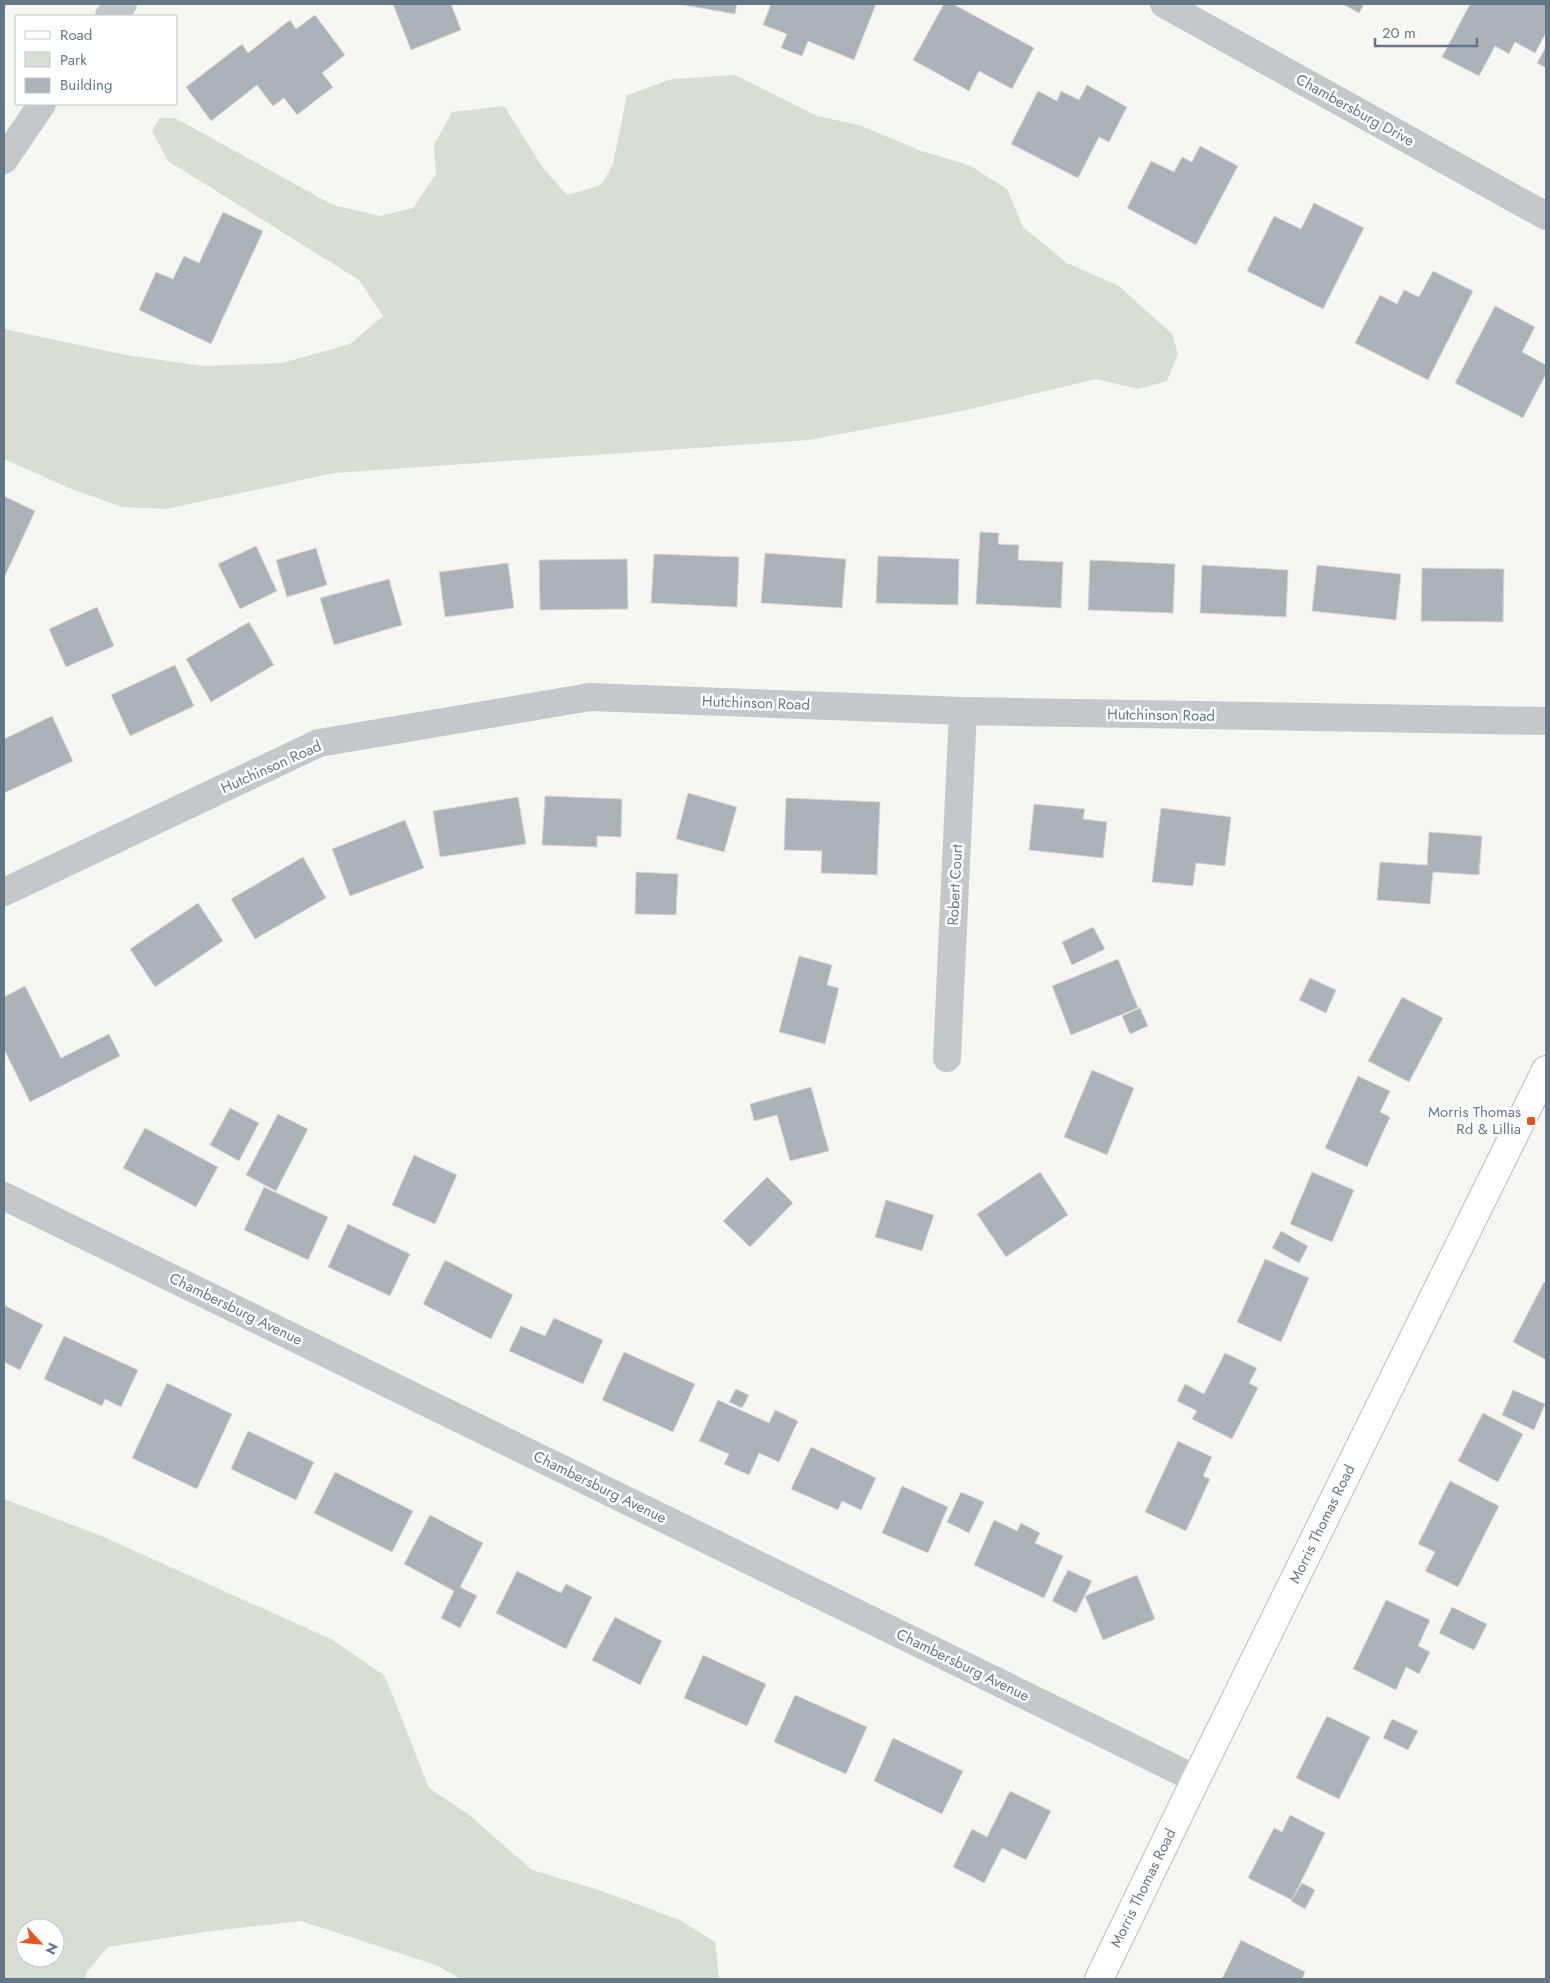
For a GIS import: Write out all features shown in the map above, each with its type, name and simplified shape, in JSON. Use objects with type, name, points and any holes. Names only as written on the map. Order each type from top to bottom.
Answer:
[{"type":"main road","name":"Morris Thomas Road","points":[[1099,1979],[1545,1075]]},
{"type":"street","points":[[110,15],[123,4]]},
{"type":"street","name":"Chambersburg Drive","points":[[1164,4],[1546,216]]},
{"type":"street","points":[[4,160],[41,105]]},
{"type":"street","name":"Hutchinson Road","points":[[4,892],[319,743],[590,697],[963,711],[1546,721]]},
{"type":"street","name":"Robert Court","points":[[947,1058],[963,711]]},
{"type":"street","name":"Chambersburg Avenue","points":[[4,1196],[1196,1779]]},
{"type":"green space","points":[[735,75],[817,116],[859,125],[921,151],[969,165],[1007,189],[1023,227],[1067,263],[1119,286],[1172,334],[1178,354],[1167,381],[1139,389],[1096,379],[962,411],[809,440],[334,473],[166,509],[122,507],[69,488],[4,459],[4,329],[126,355],[203,366],[282,363],[350,344],[383,316],[359,280],[168,161],[152,131],[159,118],[175,118],[333,205],[380,216],[413,208],[436,174],[434,145],[452,112],[504,106],[543,168],[567,195],[601,185],[613,164],[627,95],[672,79]]},
{"type":"green space","points":[[4,1499],[99,1535],[331,1639],[385,1676],[429,1788],[468,1814],[532,1870],[599,1890],[680,1920],[715,1942],[719,1979],[461,1979],[436,1965],[301,1921],[204,1932],[108,1947],[86,1973],[85,1979],[4,1979]]},
{"type":"building","points":[[393,4],[451,4],[461,30],[411,50]]},
{"type":"building","points":[[678,4],[737,4],[735,14]]},
{"type":"building","points":[[771,4],[876,4],[854,60],[808,41],[802,56],[781,48],[787,34],[763,25]]},
{"type":"building","points":[[944,4],[953,4],[1034,48],[1012,89],[979,71],[969,91],[913,60]]},
{"type":"building","points":[[1343,4],[1364,4],[1359,13]]},
{"type":"building","points":[[1470,4],[1546,4],[1546,33],[1535,53],[1515,42],[1509,54],[1495,46],[1479,76],[1442,57]]},
{"type":"building","points":[[315,15],[345,55],[322,73],[333,87],[297,115],[284,98],[273,106],[257,85],[211,121],[186,87],[242,44],[248,53],[290,20],[296,29]]},
{"type":"building","points":[[1546,47],[1546,68],[1537,63]]},
{"type":"building","points":[[1087,85],[1127,107],[1109,142],[1099,137],[1078,178],[1011,144],[1038,91],[1057,101],[1061,91],[1079,100]]},
{"type":"building","points":[[1200,146],[1238,166],[1196,245],[1127,208],[1151,161],[1174,172],[1182,157],[1192,162]]},
{"type":"building","points":[[1314,203],[1364,228],[1323,309],[1247,271],[1274,216],[1301,229]]},
{"type":"building","points":[[223,212],[263,231],[211,344],[139,310],[156,272],[173,279],[184,256],[199,263]]},
{"type":"building","points":[[1433,271],[1473,291],[1428,380],[1355,343],[1380,295],[1397,304],[1404,290],[1419,297]]},
{"type":"building","points":[[1495,306],[1535,327],[1522,352],[1546,365],[1546,374],[1523,418],[1455,383]]},
{"type":"building","points":[[4,496],[35,511],[4,578]]},
{"type":"building","points":[[980,532],[999,533],[998,544],[1019,545],[1018,560],[1063,562],[1061,608],[976,604]]},
{"type":"building","points":[[256,546],[277,591],[240,609],[218,564]]},
{"type":"building","points":[[316,548],[327,585],[287,597],[276,560]]},
{"type":"building","points":[[765,553],[846,559],[842,608],[761,603]]},
{"type":"building","points":[[654,554],[739,557],[737,607],[651,603]]},
{"type":"building","points":[[878,556],[959,559],[958,605],[876,603]]},
{"type":"building","points":[[627,559],[628,609],[540,610],[539,560]]},
{"type":"building","points":[[1090,560],[1175,564],[1173,613],[1088,610]]},
{"type":"building","points":[[508,563],[514,608],[445,617],[439,572]]},
{"type":"building","points":[[1202,565],[1288,570],[1286,617],[1200,613]]},
{"type":"building","points":[[1317,565],[1401,574],[1396,620],[1312,611]]},
{"type":"building","points":[[1422,568],[1504,569],[1503,622],[1421,621]]},
{"type":"building","points":[[389,579],[402,625],[334,645],[320,598]]},
{"type":"building","points":[[97,607],[114,646],[66,667],[49,629]]},
{"type":"building","points":[[249,622],[274,665],[211,702],[186,659]]},
{"type":"building","points":[[175,665],[194,706],[130,736],[111,695]]},
{"type":"building","points":[[52,716],[73,761],[4,793],[4,739]]},
{"type":"building","points":[[688,793],[737,807],[724,852],[676,839]]},
{"type":"building","points":[[545,796],[622,799],[621,837],[597,836],[597,847],[542,845]]},
{"type":"building","points":[[518,797],[526,844],[440,857],[433,811]]},
{"type":"building","points":[[786,798],[880,802],[877,875],[821,873],[822,851],[784,850]]},
{"type":"building","points":[[1034,804],[1085,809],[1083,819],[1107,822],[1103,858],[1029,850]]},
{"type":"building","points":[[1161,808],[1231,817],[1225,866],[1196,863],[1193,886],[1152,882]]},
{"type":"building","points":[[405,820],[424,868],[350,896],[332,849]]},
{"type":"building","points":[[1429,832],[1482,836],[1479,875],[1433,872],[1430,904],[1377,900],[1380,862],[1427,865]]},
{"type":"building","points":[[303,857],[326,898],[255,939],[231,899]]},
{"type":"building","points":[[636,872],[678,874],[676,915],[635,914]]},
{"type":"building","points":[[198,903],[223,941],[155,987],[130,949]]},
{"type":"building","points":[[1093,927],[1105,949],[1072,965],[1062,942]]},
{"type":"building","points":[[799,956],[832,965],[827,985],[839,988],[825,1044],[779,1032]]},
{"type":"building","points":[[1118,959],[1138,1008],[1071,1035],[1052,986]]},
{"type":"building","points":[[1310,978],[1336,990],[1326,1013],[1299,1000]]},
{"type":"building","points":[[25,986],[61,1058],[109,1034],[120,1056],[30,1102],[4,1049],[4,997]]},
{"type":"building","points":[[1402,997],[1443,1018],[1409,1082],[1368,1061]]},
{"type":"building","points":[[1140,1008],[1148,1026],[1130,1034],[1122,1016]]},
{"type":"building","points":[[1092,1070],[1134,1088],[1107,1155],[1064,1137]]},
{"type":"building","points":[[1358,1076],[1390,1091],[1380,1112],[1390,1117],[1367,1167],[1325,1148]]},
{"type":"building","points":[[811,1087],[829,1151],[790,1161],[777,1115],[754,1121],[750,1104]]},
{"type":"building","points":[[230,1108],[259,1123],[239,1161],[210,1145]]},
{"type":"building","points":[[278,1114],[308,1129],[276,1191],[246,1175]]},
{"type":"building","points":[[145,1128],[218,1167],[196,1207],[123,1168]]},
{"type":"building","points":[[414,1155],[457,1175],[435,1224],[392,1205]]},
{"type":"building","points":[[1040,1172],[1068,1215],[1006,1257],[977,1214]]},
{"type":"building","points":[[1312,1172],[1354,1190],[1332,1242],[1290,1224]]},
{"type":"building","points":[[767,1177],[793,1203],[750,1247],[723,1221]]},
{"type":"building","points":[[264,1187],[328,1217],[308,1260],[244,1230]]},
{"type":"building","points":[[886,1200],[934,1215],[922,1251],[875,1237]]},
{"type":"building","points":[[348,1224],[410,1254],[390,1296],[328,1267]]},
{"type":"building","points":[[1281,1231],[1308,1246],[1299,1263],[1272,1248]]},
{"type":"building","points":[[1265,1259],[1309,1278],[1281,1342],[1237,1322]]},
{"type":"building","points":[[445,1260],[513,1295],[491,1339],[423,1304]]},
{"type":"building","points":[[1544,1282],[1546,1283],[1546,1360],[1513,1342]]},
{"type":"building","points":[[4,1305],[43,1325],[20,1370],[4,1362]]},
{"type":"building","points":[[554,1318],[603,1340],[583,1384],[509,1351],[521,1326],[545,1336]]},
{"type":"building","points":[[64,1336],[138,1370],[121,1407],[105,1399],[102,1406],[44,1379]]},
{"type":"building","points":[[624,1352],[695,1384],[673,1432],[602,1400]]},
{"type":"building","points":[[1225,1353],[1257,1368],[1249,1383],[1258,1388],[1232,1439],[1192,1419],[1197,1411],[1177,1401],[1185,1384],[1204,1394]]},
{"type":"building","points":[[167,1383],[232,1414],[197,1489],[132,1458]]},
{"type":"building","points":[[736,1389],[749,1395],[742,1408],[729,1402]]},
{"type":"building","points":[[1513,1390],[1545,1404],[1534,1430],[1502,1415]]},
{"type":"building","points":[[718,1400],[769,1423],[775,1410],[798,1421],[779,1462],[759,1453],[749,1475],[724,1464],[729,1454],[699,1441]]},
{"type":"building","points":[[1483,1413],[1523,1434],[1498,1482],[1458,1461]]},
{"type":"building","points":[[248,1431],[314,1462],[296,1500],[231,1469]]},
{"type":"building","points":[[1178,1441],[1212,1457],[1203,1476],[1210,1479],[1186,1531],[1145,1512]]},
{"type":"building","points":[[811,1447],[876,1478],[861,1510],[842,1501],[838,1510],[791,1489]]},
{"type":"building","points":[[335,1472],[413,1511],[392,1552],[314,1513]]},
{"type":"building","points":[[1450,1481],[1499,1506],[1458,1587],[1425,1571],[1435,1552],[1418,1544]]},
{"type":"building","points":[[902,1486],[948,1507],[928,1553],[882,1533]]},
{"type":"building","points":[[961,1492],[984,1502],[969,1533],[947,1522]]},
{"type":"building","points":[[430,1515],[483,1543],[460,1587],[477,1596],[460,1628],[441,1618],[454,1591],[404,1564]]},
{"type":"building","points":[[994,1520],[1017,1531],[1021,1523],[1040,1533],[1035,1543],[1063,1556],[1044,1598],[974,1565]]},
{"type":"building","points":[[1068,1570],[1092,1581],[1076,1613],[1052,1601]]},
{"type":"building","points":[[517,1571],[561,1593],[566,1584],[592,1597],[566,1649],[496,1613]]},
{"type":"building","points":[[1137,1575],[1155,1619],[1103,1640],[1085,1596]]},
{"type":"building","points":[[1386,1600],[1430,1620],[1418,1646],[1430,1652],[1419,1674],[1406,1667],[1396,1690],[1353,1669]]},
{"type":"building","points":[[1452,1607],[1487,1624],[1474,1650],[1439,1633]]},
{"type":"building","points":[[615,1617],[662,1641],[640,1685],[592,1660]]},
{"type":"building","points":[[703,1655],[766,1684],[747,1726],[684,1698]]},
{"type":"building","points":[[795,1695],[867,1727],[846,1774],[774,1742]]},
{"type":"building","points":[[1327,1716],[1370,1737],[1339,1799],[1296,1778]]},
{"type":"building","points":[[1392,1719],[1418,1731],[1408,1750],[1383,1738]]},
{"type":"building","points":[[893,1738],[963,1771],[942,1814],[874,1781]]},
{"type":"building","points":[[1010,1791],[1051,1811],[1026,1860],[1002,1848],[984,1883],[953,1867],[972,1829],[987,1837]]},
{"type":"building","points":[[1290,1815],[1325,1833],[1292,1900],[1248,1878],[1274,1828],[1282,1832]]},
{"type":"building","points":[[1302,1883],[1315,1890],[1305,1909],[1291,1901]]},
{"type":"building","points":[[1241,1940],[1305,1972],[1302,1979],[1222,1979]]},
{"type":"place","name":"Morris Thomas Rd & Lillia","points":[[1531,1121]]}]
